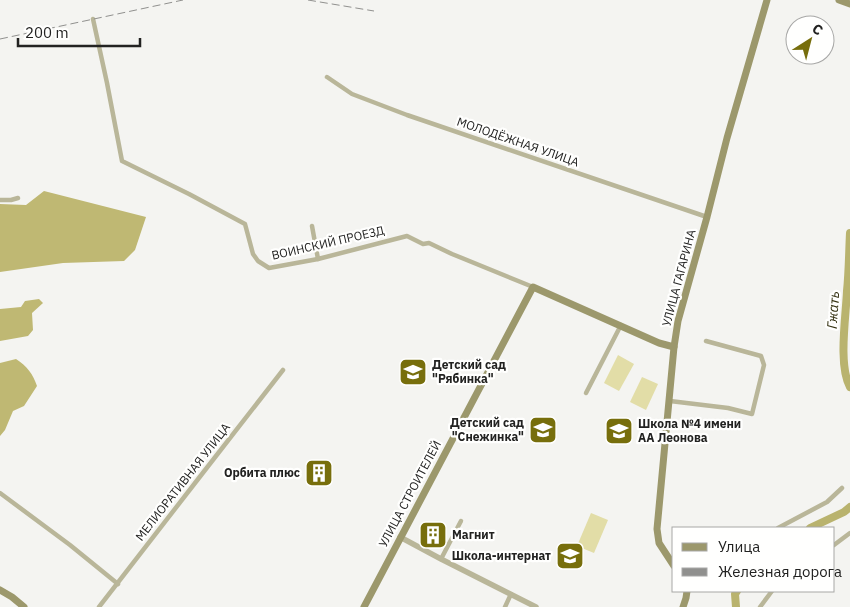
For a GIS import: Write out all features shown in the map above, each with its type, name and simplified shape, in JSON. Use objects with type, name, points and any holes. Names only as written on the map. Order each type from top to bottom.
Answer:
[{"type":"main road","name":"УЛИЦА ГАГАРИНА","points":[[672,563],[659,543],[657,534],[678,321],[727,138],[767,0]]},
{"type":"main road","points":[[838,0],[849,3]]},
{"type":"main road","name":"ВОИНСКИЙ ПРОЕЗД","points":[[533,286],[674,348]]},
{"type":"main road","name":"УЛИЦА СТРОИТЕЛЕЙ","points":[[365,607],[533,286]]},
{"type":"main road","points":[[0,590],[12,596],[24,607]]},
{"type":"main road","points":[[683,607],[687,592]]},
{"type":"street","name":"ВОИНСКИЙ ПРОЕЗД","points":[[93,19],[122,161],[245,224],[252,254],[258,262],[269,268],[318,259],[407,236],[423,244],[429,242],[452,254],[533,286]]},
{"type":"street","name":"МОЛОДЁЖНАЯ УЛИЦА","points":[[327,77],[352,94],[407,115],[707,217]]},
{"type":"street","points":[[0,200],[18,198]]},
{"type":"street","points":[[312,226],[318,259]]},
{"type":"street","points":[[586,393],[621,325]]},
{"type":"street","points":[[670,401],[728,408],[752,414],[764,365],[761,356],[706,341]]},
{"type":"street","name":"МЕЛИОРАТИВНАЯ УЛИЦА","points":[[100,607],[283,370]]},
{"type":"street","points":[[780,527],[827,502],[842,488]]},
{"type":"street","points":[[0,492],[118,584]]},
{"type":"street","points":[[441,559],[461,521]]},
{"type":"street","points":[[835,544],[850,533]]},
{"type":"street","points":[[400,537],[536,607]]},
{"type":"street","points":[[760,607],[771,592]]},
{"type":"street","points":[[505,607],[511,594]]},
{"type":"shaded area","points":[[44,191],[146,217],[135,250],[124,261],[63,263],[0,272],[0,204],[26,205]]},
{"type":"shaded area","points":[[39,299],[43,303],[32,313],[33,330],[28,336],[0,341],[0,309],[21,307],[25,301]]},
{"type":"shaded area","points":[[618,355],[634,364],[619,391],[604,383]]},
{"type":"shaded area","points":[[16,359],[29,371],[37,386],[24,406],[13,411],[5,430],[0,436],[0,363]]},
{"type":"shaded area","points":[[642,377],[658,384],[646,410],[630,402]]},
{"type":"shaded area","points":[[591,513],[608,520],[594,553],[577,546]]},
{"type":"waterway","name":"Гжать","points":[[850,233],[844,327],[844,366],[850,387]]},
{"type":"waterway","name":"Гжать","points":[[812,527],[844,512],[850,507]]},
{"type":"waterway","name":"Гжать","points":[[736,592],[736,607]]},
{"type":"railway","points":[[0,39],[183,0]]},
{"type":"railway","points":[[308,0],[374,11]]},
{"type":"place","name":"Детский сад \"Рябинка\"","points":[[413,372]]},
{"type":"place","name":"Детский сад \"Снежинка\"","points":[[543,430]]},
{"type":"place","name":"Школа №4 имени АА Леонова","points":[[619,431]]},
{"type":"place","name":"Орбита плюс","points":[[319,473]]},
{"type":"place","name":"Магнит","points":[[433,535]]},
{"type":"place","name":"Школа-интернат","points":[[570,556]]}]
